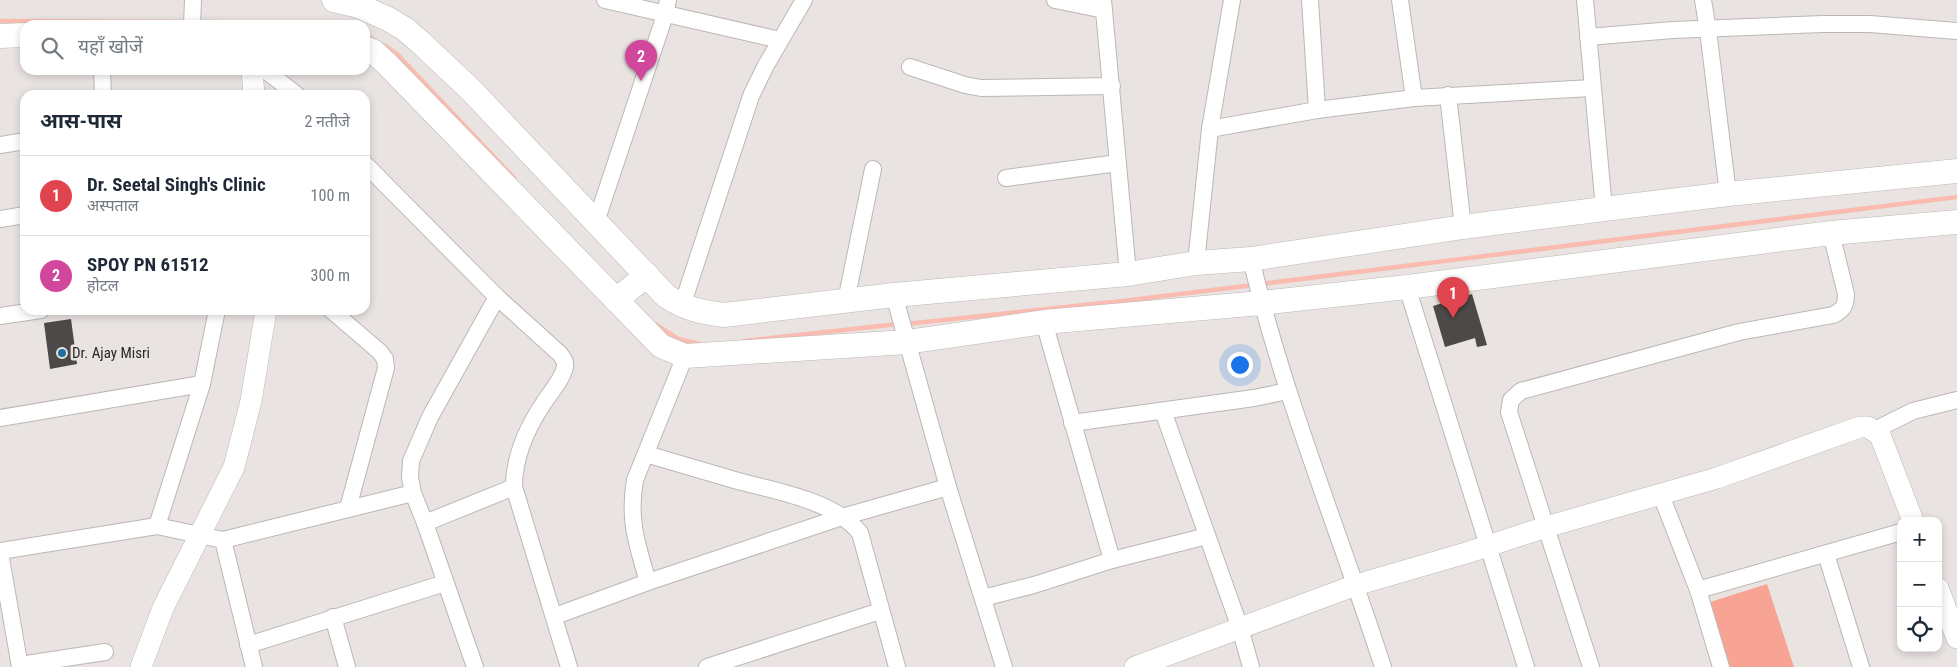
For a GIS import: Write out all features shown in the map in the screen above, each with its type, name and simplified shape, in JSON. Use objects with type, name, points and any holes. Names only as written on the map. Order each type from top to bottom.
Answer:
[{"type":"main road","points":[[334,0],[359,6],[405,29],[471,90],[596,222],[661,346],[685,356],[1044,322],[1260,299],[1407,287],[1831,233],[1957,222]]},
{"type":"main road","points":[[0,36],[20,35]]},
{"type":"main road","points":[[370,50],[388,64],[631,289],[666,296],[682,306],[701,312],[724,315],[846,301],[896,300],[1128,274],[1196,263],[1252,265],[1463,227],[1728,194],[1957,171]]},
{"type":"street","points":[[605,0],[667,8],[780,40]]},
{"type":"street","points":[[682,306],[750,96],[804,0]]},
{"type":"street","points":[[1055,0],[1104,5],[1128,274]]},
{"type":"street","points":[[1196,263],[1210,129],[1232,0]]},
{"type":"street","points":[[1310,0],[1317,110]]},
{"type":"street","points":[[1400,0],[1414,98]]},
{"type":"street","points":[[1585,0],[1604,210]]},
{"type":"street","points":[[1703,0],[1728,194]]},
{"type":"street","points":[[192,20],[193,2]]},
{"type":"street","points":[[596,222],[667,8]]},
{"type":"street","points":[[1588,37],[1673,30],[1823,24],[1870,24],[1957,31]]},
{"type":"street","points":[[910,67],[965,85],[981,88],[1112,86]]},
{"type":"street","points":[[102,75],[103,90]]},
{"type":"street","points":[[252,75],[254,90]]},
{"type":"street","points":[[271,75],[291,90]]},
{"type":"street","points":[[1210,129],[1317,110],[1414,98],[1592,88]]},
{"type":"street","points":[[1448,95],[1463,227]]},
{"type":"street","points":[[0,145],[20,142]]},
{"type":"street","points":[[1006,178],[1118,163]]},
{"type":"street","points":[[370,169],[497,297],[565,360],[563,374],[537,412],[523,445],[514,469],[514,488],[555,616],[569,667]]},
{"type":"street","points":[[846,301],[873,169]]},
{"type":"street","points":[[0,219],[20,216]]},
{"type":"street","points":[[1591,667],[1509,412],[1510,400],[1521,391],[1739,332],[1833,315],[1841,311],[1846,302],[1846,294],[1831,233]]},
{"type":"street","points":[[1252,265],[1260,299],[1288,391],[1383,667]]},
{"type":"street","points":[[1407,287],[1526,667]]},
{"type":"street","points":[[476,667],[445,583],[426,523],[413,493],[410,478],[411,461],[430,417],[497,297]]},
{"type":"street","points":[[896,300],[948,487],[1004,667]]},
{"type":"street","points":[[0,316],[20,313]]},
{"type":"street","points":[[161,527],[202,384],[215,315]]},
{"type":"street","points":[[140,667],[195,533],[234,467],[251,401],[265,315]]},
{"type":"street","points":[[337,315],[380,352],[385,359],[386,368],[348,508]]},
{"type":"street","points":[[1044,322],[1112,560]]},
{"type":"street","points":[[648,582],[633,530],[632,510],[635,480],[685,356]]},
{"type":"street","points":[[0,418],[202,384]]},
{"type":"street","points":[[1072,423],[1254,398],[1288,391]]},
{"type":"street","points":[[1875,430],[1913,410],[1957,400]]},
{"type":"street","points":[[1163,411],[1240,628],[1251,667]]},
{"type":"street","points":[[1135,667],[1356,585],[1546,527],[1717,478],[1854,429],[1868,427],[1875,430],[1884,442],[1912,517]]},
{"type":"street","points":[[646,454],[807,500],[842,516],[853,524],[860,533],[880,610],[898,667]]},
{"type":"street","points":[[555,616],[648,582],[842,516],[948,487]]},
{"type":"street","points":[[426,523],[514,488]]},
{"type":"street","points":[[105,652],[20,666],[0,552],[161,527],[223,540],[413,493]]},
{"type":"street","points":[[1661,495],[1698,590],[1721,667]]},
{"type":"street","points":[[1698,590],[1897,533]]},
{"type":"street","points":[[983,598],[1034,585],[1112,560],[1207,536]]},
{"type":"street","points":[[223,540],[254,667]]},
{"type":"street","points":[[1826,554],[1861,667]]},
{"type":"street","points":[[248,645],[445,583]]},
{"type":"street","points":[[1942,599],[1957,638]]},
{"type":"street","points":[[707,667],[880,610]]},
{"type":"street","points":[[333,617],[347,667]]},
{"type":"shaded area","points":[[1767,584],[1794,667],[1723,667],[1704,604]]},
{"type":"building","points":[[1472,294],[1487,345],[1477,347],[1475,338],[1445,347],[1433,306]]},
{"type":"building","name":"Dr. Ajay Misri","points":[[71,319],[77,364],[50,369],[44,323]]},
{"type":"waterway","points":[[0,21],[20,21]]},
{"type":"waterway","points":[[370,37],[374,40]]},
{"type":"waterway","points":[[383,45],[397,54],[514,178]]},
{"type":"waterway","points":[[1261,284],[1957,197]]},
{"type":"waterway","points":[[906,324],[1254,285]]},
{"type":"waterway","points":[[655,324],[678,339],[699,344]]},
{"type":"waterway","points":[[744,341],[898,324]]},
{"type":"place","name":"SPOY PN 61512","points":[[641,81]]},
{"type":"place","name":"Dr. Seetal Singh's Clinic","points":[[1453,318]]},
{"type":"place","name":"Dr. Ajay Misri","points":[[62,353]]}]
